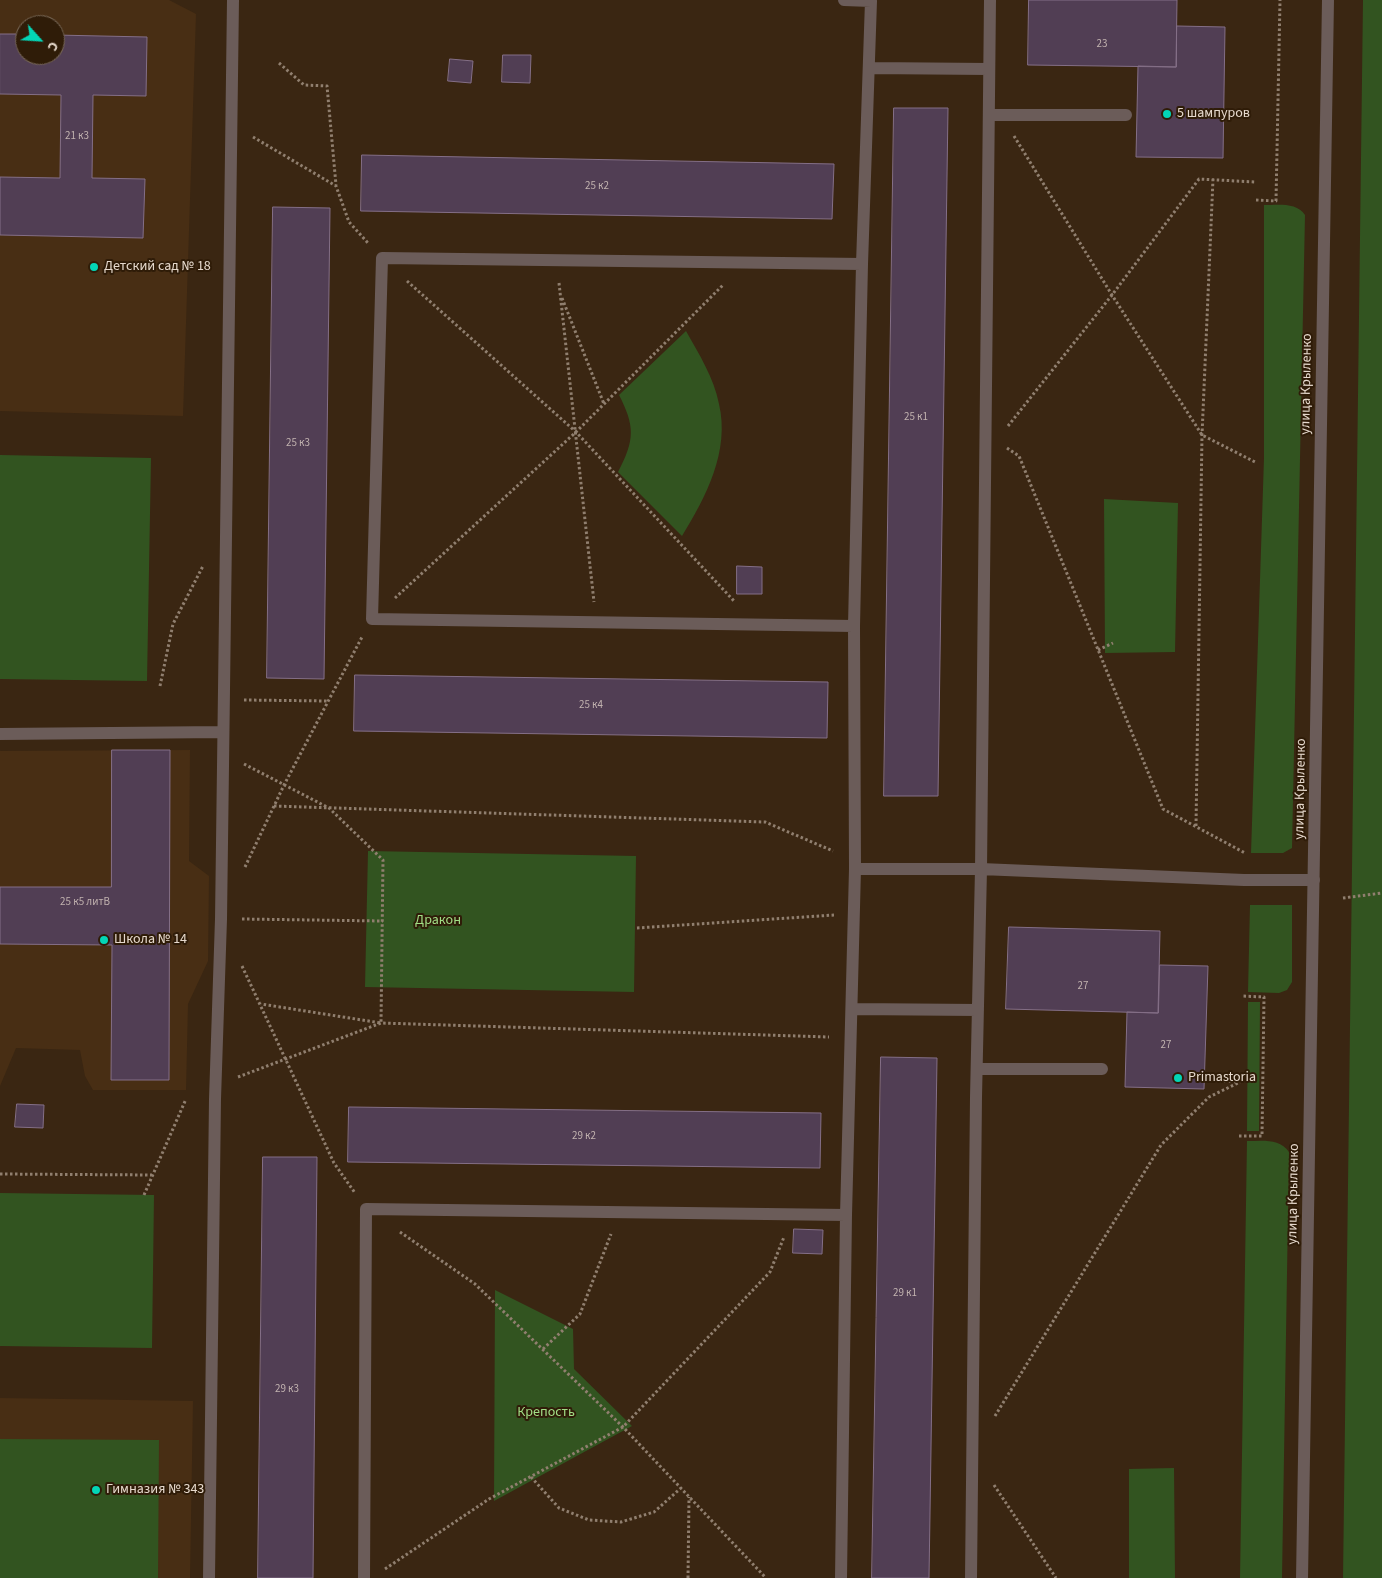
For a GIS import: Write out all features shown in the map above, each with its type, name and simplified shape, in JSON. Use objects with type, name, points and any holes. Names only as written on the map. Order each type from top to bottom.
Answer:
[{"type":"street","points":[[209,1578],[215,1099],[221,919],[233,0]]},
{"type":"street","points":[[841,1578],[846,1215],[855,864],[854,626],[862,264],[871,0],[844,0]]},
{"type":"street","points":[[971,1578],[977,1069],[991,441],[995,115],[990,69],[990,0]]},
{"type":"street","name":"улица Крыленко","points":[[1302,1578],[1328,0]]},
{"type":"street","points":[[869,68],[990,69]]},
{"type":"street","points":[[995,115],[1126,115]]},
{"type":"street","points":[[854,626],[372,619],[382,258],[862,264]]},
{"type":"street","points":[[0,734],[223,732]]},
{"type":"street","points":[[855,864],[1244,880],[1314,880]]},
{"type":"street","points":[[852,1009],[978,1010]]},
{"type":"street","points":[[977,1069],[1102,1069]]},
{"type":"street","points":[[364,1578],[366,1209],[846,1215]]},
{"type":"path","points":[[1256,200],[1276,201],[1280,0]]},
{"type":"path","points":[[279,63],[304,85],[326,86],[336,186],[349,222],[382,258],[576,432],[757,626]]},
{"type":"path","points":[[995,115],[1202,435],[1255,462]]},
{"type":"path","points":[[230,123],[336,186]]},
{"type":"path","points":[[1245,853],[1163,808],[1019,456],[991,441],[1112,295],[1199,179],[1256,182]]},
{"type":"path","points":[[1196,826],[1202,435],[1212,179]]},
{"type":"path","points":[[557,260],[596,622]]},
{"type":"path","points":[[241,876],[284,785],[372,619],[576,432],[718,290]]},
{"type":"path","points":[[561,294],[604,404]]},
{"type":"path","points":[[160,686],[173,624],[214,545],[226,545]]},
{"type":"path","points":[[1098,650],[1113,643]]},
{"type":"path","points":[[224,700],[328,701]]},
{"type":"path","points":[[223,753],[329,808],[383,860],[381,1023]]},
{"type":"path","points":[[274,806],[765,822],[855,864]]},
{"type":"path","points":[[1343,898],[1382,893]]},
{"type":"path","points":[[637,928],[854,914]]},
{"type":"path","points":[[249,920],[383,921]]},
{"type":"path","points":[[240,962],[334,1163],[366,1209]]},
{"type":"path","points":[[1239,1136],[1262,1136],[1264,997],[1242,996]]},
{"type":"path","points":[[260,1004],[381,1023],[851,1038]]},
{"type":"path","points":[[215,1099],[228,1080],[286,1060],[381,1023]]},
{"type":"path","points":[[993,1420],[1161,1145],[1209,1097],[1240,1082],[1204,1080]]},
{"type":"path","points":[[144,1195],[186,1099]]},
{"type":"path","points":[[0,1174],[152,1175]]},
{"type":"path","points":[[543,1350],[580,1314],[620,1212]]},
{"type":"path","points":[[380,1573],[489,1499],[624,1427],[770,1272],[793,1215]]},
{"type":"path","points":[[397,1230],[476,1284],[624,1427],[766,1578]]},
{"type":"path","points":[[531,1477],[559,1508],[589,1520],[621,1522],[654,1512],[681,1488]]},
{"type":"path","points":[[994,1484],[1056,1578]]},
{"type":"path","points":[[688,1578],[689,1496]]},
{"type":"shaded area","name":"Детский сад № 18","points":[[0,0],[169,0],[196,14],[183,416],[0,411]]},
{"type":"shaded area","name":"Школа № 14","points":[[190,750],[189,861],[209,876],[208,961],[188,1004],[186,1090],[93,1090],[85,1076],[80,1050],[16,1048],[0,1086],[0,751]]},
{"type":"shaded area","name":"Гимназия № 343","points":[[0,1398],[193,1401],[190,1578],[0,1578]]},
{"type":"green space","points":[[1363,0],[1382,0],[1382,1578],[1343,1578]]},
{"type":"green space","points":[[1264,205],[1292,206],[1302,211],[1305,215],[1292,848],[1283,853],[1251,853],[1264,458]]},
{"type":"green space","points":[[686,331],[706,366],[714,385],[722,422],[721,439],[714,473],[699,506],[682,536],[618,472],[628,451],[631,433],[628,416],[619,395]]},
{"type":"green space","points":[[0,455],[151,458],[147,681],[0,679]]},
{"type":"green space","points":[[1104,499],[1178,503],[1175,652],[1105,653]]},
{"type":"green space","name":"Дракон","points":[[368,851],[636,856],[634,992],[365,987]]},
{"type":"green space","points":[[1250,905],[1292,905],[1292,982],[1287,990],[1279,993],[1248,992]]},
{"type":"green space","points":[[1248,1002],[1260,1002],[1259,1131],[1247,1131]]},
{"type":"green space","points":[[1247,1141],[1276,1142],[1289,1152],[1282,1578],[1240,1578]]},
{"type":"green space","points":[[0,1193],[154,1195],[152,1348],[0,1346]]},
{"type":"green space","name":"Крепость","points":[[495,1290],[573,1329],[574,1369],[632,1426],[494,1501]]},
{"type":"green space","name":"Гимназия № 343","points":[[0,1439],[159,1440],[158,1578],[0,1578]]},
{"type":"green space","points":[[1174,1468],[1175,1578],[1129,1578],[1129,1469]]},
{"type":"building","points":[[1029,0],[1177,0],[1176,67],[1028,65]]},
{"type":"building","points":[[1177,26],[1225,27],[1223,158],[1136,157],[1138,66],[1176,67]]},
{"type":"building","points":[[0,34],[15,34],[15,65],[65,65],[65,35],[147,37],[146,96],[93,95],[92,178],[145,179],[143,238],[0,235],[0,177],[60,178],[61,95],[0,94]]},
{"type":"building","points":[[503,55],[531,55],[530,83],[502,82]]},
{"type":"building","points":[[450,59],[473,61],[471,83],[448,81]]},
{"type":"building","points":[[894,108],[948,108],[938,796],[884,796]]},
{"type":"building","points":[[362,155],[834,164],[832,219],[361,211]]},
{"type":"building","points":[[273,207],[330,208],[324,679],[267,678]]},
{"type":"building","points":[[737,566],[762,567],[762,594],[737,594]]},
{"type":"building","points":[[355,675],[828,682],[827,738],[354,731]]},
{"type":"building","points":[[112,750],[170,750],[169,1080],[111,1080],[112,945],[0,944],[0,887],[111,887]]},
{"type":"building","points":[[1009,927],[1160,931],[1158,1013],[1006,1009]]},
{"type":"building","points":[[1160,965],[1208,966],[1204,1089],[1125,1087],[1127,1012],[1158,1013]]},
{"type":"building","points":[[881,1057],[937,1058],[929,1578],[872,1578]]},
{"type":"building","points":[[17,1104],[44,1105],[43,1128],[15,1127]]},
{"type":"building","points":[[349,1107],[821,1113],[820,1168],[348,1162]]},
{"type":"building","points":[[263,1157],[317,1157],[313,1578],[258,1578]]},
{"type":"building","points":[[794,1229],[823,1230],[822,1254],[793,1253]]},
{"type":"place","name":"5 шампуров","points":[[1167,114]]},
{"type":"place","name":"Детский сад № 18","points":[[94,267]]},
{"type":"place","name":"Школа № 14","points":[[104,940]]},
{"type":"place","name":"Primastoria","points":[[1178,1078]]},
{"type":"place","name":"Гимназия № 343","points":[[96,1490]]}]
